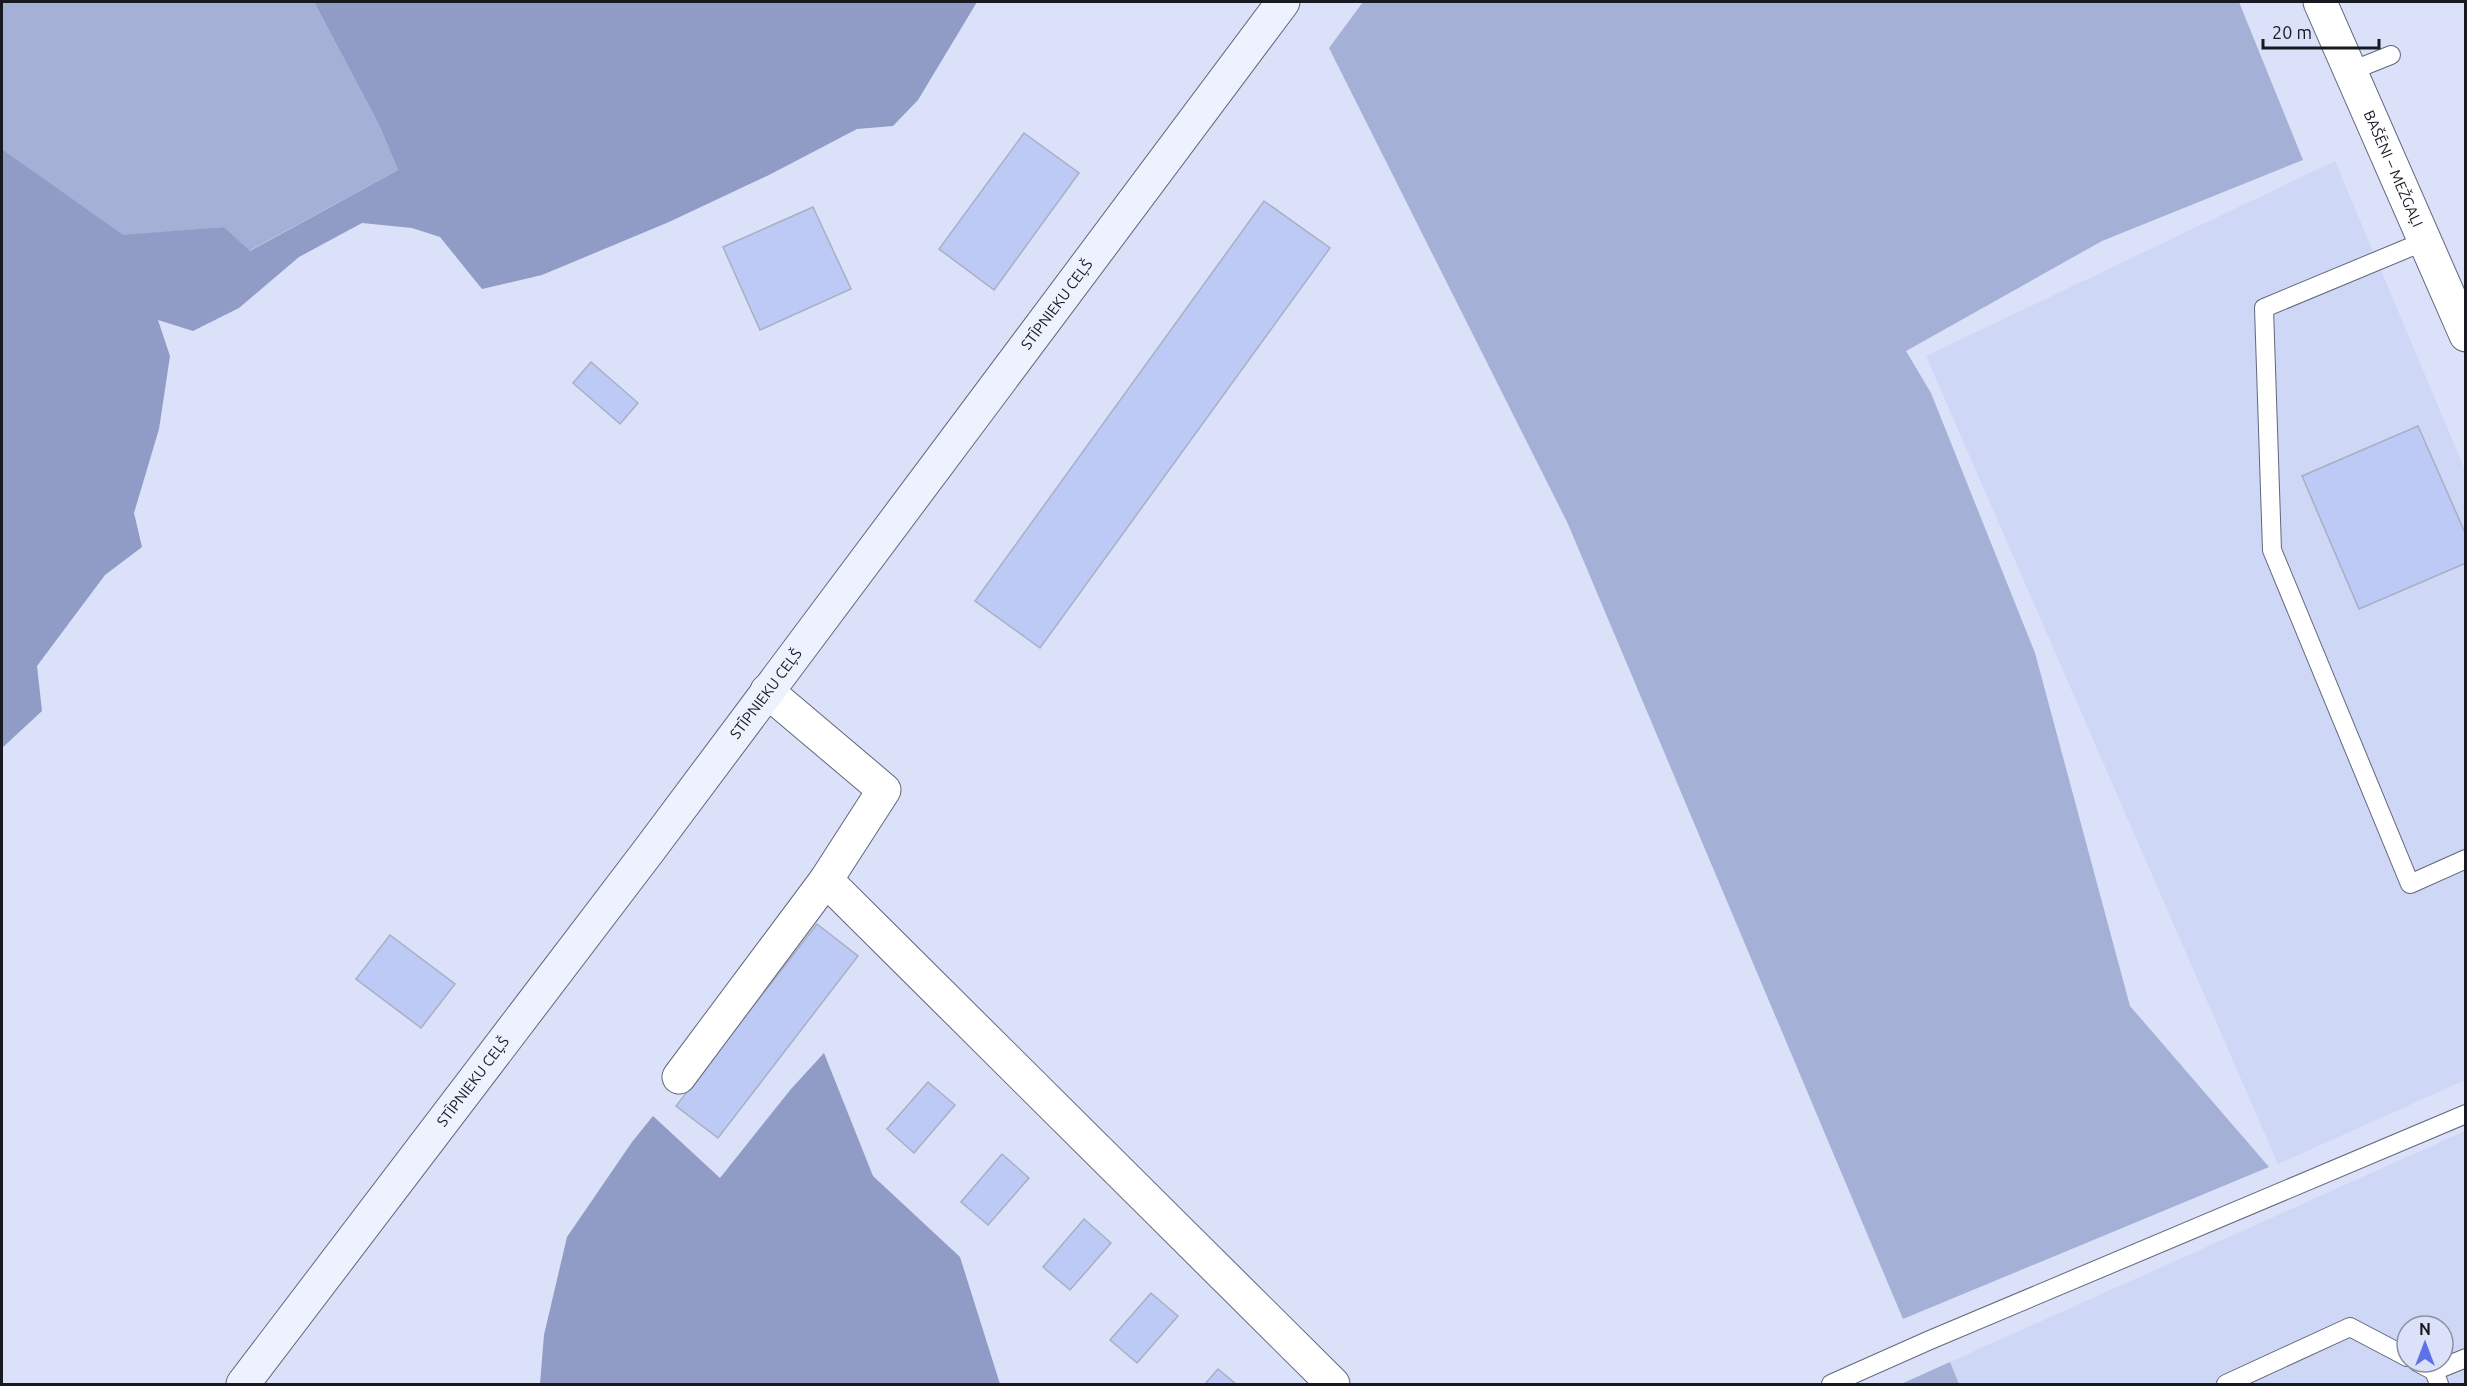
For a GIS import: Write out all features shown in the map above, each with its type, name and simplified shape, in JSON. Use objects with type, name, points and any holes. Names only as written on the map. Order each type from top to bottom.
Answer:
[{"type":"main road","name":"STĪPNIEKU CEĻŠ","points":[[243,1384],[767,692],[1283,2]]},
{"type":"street","name":"BAŠĒNI – MEŽGAĻI","points":[[2320,2],[2466,335]]},
{"type":"street","points":[[679,1077],[826,880],[884,790],[767,692]]},
{"type":"street","points":[[826,880],[1333,1384]]},
{"type":"lane","points":[[2351,71],[2391,55]]},
{"type":"lane","points":[[2425,241],[2264,308],[2272,550],[2410,884],[2466,859]]},
{"type":"lane","points":[[1831,1384],[2466,1114]]},
{"type":"lane","points":[[2226,1384],[2350,1327],[2395,1351]]},
{"type":"lane","points":[[2436,1378],[2466,1358]]},
{"type":"shaded area","points":[[2,2],[314,2],[379,125],[398,170],[249,251],[224,227],[123,236],[2,149]]},
{"type":"shaded area","points":[[314,2],[977,2],[918,100],[893,126],[857,129],[769,175],[669,222],[542,275],[482,289],[440,237],[412,228],[362,223],[299,257],[239,308],[193,331],[158,320],[170,356],[159,429],[134,513],[142,547],[105,575],[37,666],[42,711],[2,748],[2,149],[123,235],[224,227],[250,251],[398,170],[379,125]]},
{"type":"shaded area","points":[[1363,2],[2239,2],[2303,160],[2102,241],[1906,351],[1931,393],[2035,653],[2130,1006],[2269,1167],[1903,1319],[1568,524],[1329,48]]},
{"type":"shaded area","points":[[2335,161],[2465,470],[2465,1080],[2278,1164],[1926,356]]},
{"type":"shaded area","points":[[824,1053],[873,1176],[960,1257],[1000,1384],[540,1384],[544,1335],[567,1237],[632,1142],[653,1116],[720,1178],[791,1089]]},
{"type":"shaded area","points":[[2465,1131],[2465,1384],[1959,1384],[1950,1362]]},
{"type":"shaded area","points":[[1950,1362],[1959,1384],[1901,1384]]},
{"type":"building","points":[[1024,133],[1079,173],[994,290],[939,249]]},
{"type":"building","points":[[1264,201],[1330,248],[1040,648],[975,601]]},
{"type":"building","points":[[813,207],[851,289],[760,330],[723,247]]},
{"type":"building","points":[[591,362],[638,403],[620,424],[573,383]]},
{"type":"building","points":[[2418,426],[2466,535],[2466,563],[2359,609],[2302,476]]},
{"type":"building","points":[[817,924],[858,956],[718,1138],[676,1106]]},
{"type":"building","points":[[390,935],[455,984],[421,1028],[356,979]]},
{"type":"building","points":[[928,1082],[955,1105],[914,1153],[887,1129]]},
{"type":"building","points":[[1002,1154],[1029,1178],[988,1225],[961,1202]]},
{"type":"building","points":[[1084,1219],[1111,1243],[1070,1290],[1043,1267]]},
{"type":"building","points":[[1151,1293],[1178,1316],[1137,1363],[1110,1340]]},
{"type":"building","points":[[1218,1369],[1236,1384],[1205,1384]]}]
